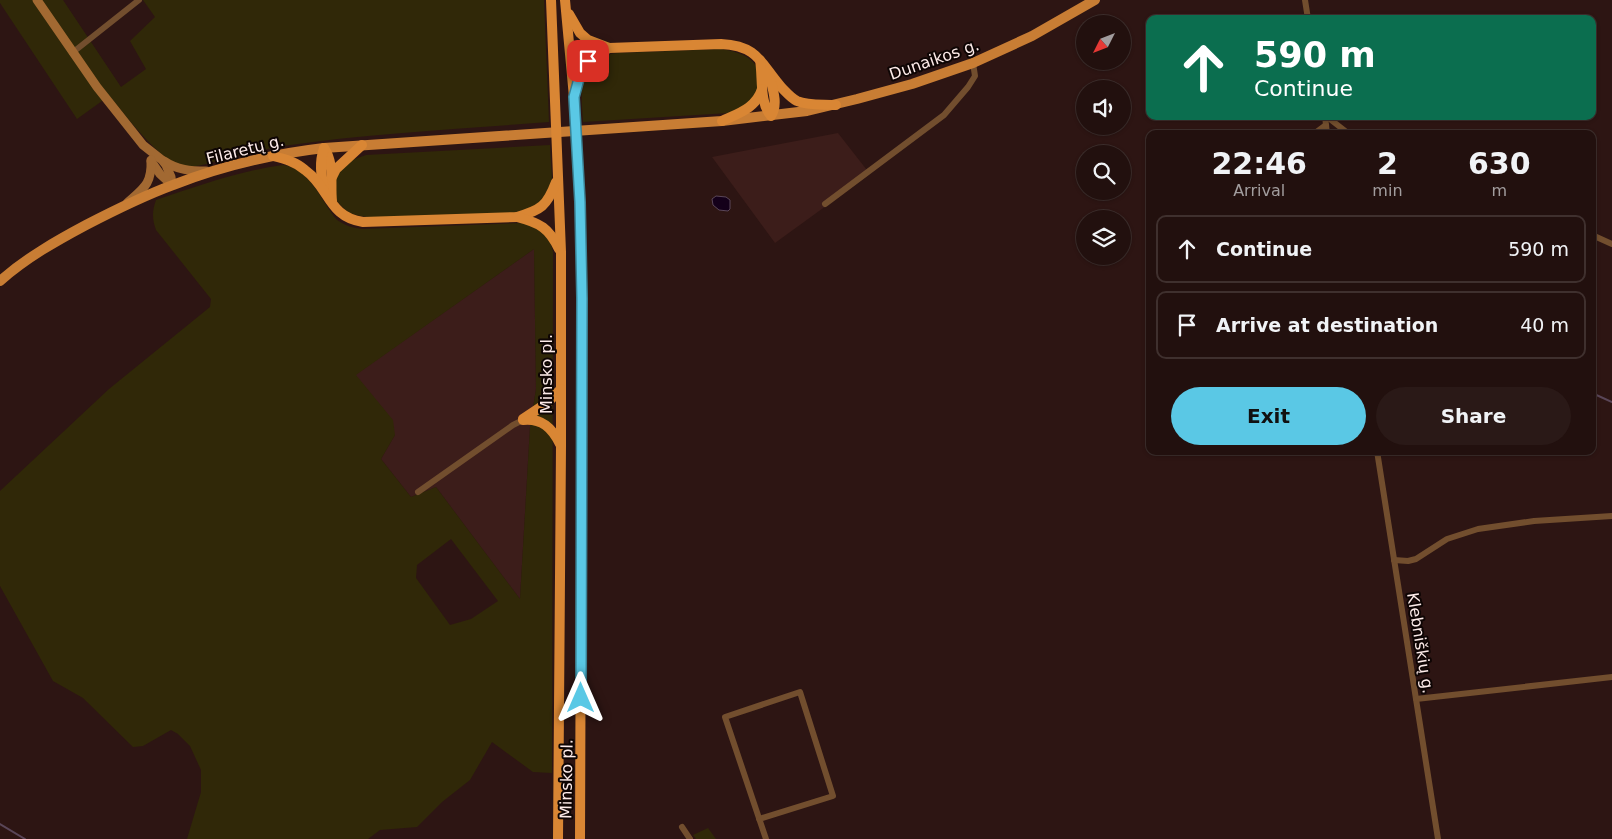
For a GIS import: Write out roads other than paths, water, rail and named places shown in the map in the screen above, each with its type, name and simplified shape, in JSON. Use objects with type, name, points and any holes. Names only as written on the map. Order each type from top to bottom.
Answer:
[{"type":"highway","name":"Minsko pl.","points":[[551,0],[561,252],[558,839]]},
{"type":"highway","name":"Minsko pl.","points":[[565,4],[574,97],[580,202],[582,298],[580,839]]},
{"type":"highway","points":[[565,4],[574,24],[584,36],[597,44],[609,48],[731,45],[746,48],[760,60],[788,95],[796,101],[805,104],[836,104]]},
{"type":"highway","points":[[574,97],[584,66],[594,56],[609,48]]},
{"type":"highway","points":[[760,60],[765,106],[771,116]]},
{"type":"highway","points":[[767,68],[775,102],[775,108],[771,116]]},
{"type":"highway","points":[[722,121],[741,113],[754,104],[762,88]]},
{"type":"highway","points":[[331,181],[336,169],[362,145]]},
{"type":"highway","points":[[324,148],[329,155],[332,205]]},
{"type":"highway","points":[[324,148],[320,173],[325,192]]},
{"type":"highway","points":[[273,156],[305,169],[325,192],[332,205],[342,215],[354,221],[363,222],[517,217],[534,211],[550,198],[558,176]]},
{"type":"highway","points":[[517,217],[544,227],[550,232],[561,252]]},
{"type":"highway","points":[[523,420],[548,403],[561,389]]},
{"type":"highway","points":[[523,420],[538,420],[549,427],[561,446]]},
{"type":"main road","points":[[37,0],[97,87],[144,145],[174,167],[189,171],[212,171]]},
{"type":"main road","name":"Dunaikos g.","points":[[722,121],[771,116],[836,104],[912,84],[973,63],[1032,36],[1095,0]]},
{"type":"main road","name":"Filaretų g.","points":[[0,280],[52,244],[124,206],[172,185],[212,171],[273,156],[324,148],[362,145],[722,121]]},
{"type":"main road","points":[[144,145],[160,174],[172,185]]},
{"type":"main road","points":[[124,206],[146,185],[151,175],[151,160]]},
{"type":"main road","points":[[162,160],[169,171],[172,185]]},
{"type":"street","points":[[72,53],[139,0]]},
{"type":"street","points":[[1305,0],[1307,15]]},
{"type":"street","points":[[825,204],[944,115],[968,88],[975,76],[973,63]]},
{"type":"street","points":[[1325,120],[1327,130]]},
{"type":"street","points":[[1331,120],[1344,130]]},
{"type":"street","points":[[1319,130],[1326,125]]},
{"type":"street","points":[[1596,237],[1612,244]]},
{"type":"street","points":[[418,492],[513,425],[523,420]]},
{"type":"street","name":"Klebniškių g.","points":[[1378,455],[1438,839]]},
{"type":"street","points":[[1394,560],[1408,561],[1416,559],[1448,539],[1478,529],[1534,521],[1612,516]]},
{"type":"street","points":[[1416,699],[1612,677]]},
{"type":"street","points":[[759,819],[833,796],[800,692],[725,717],[759,819],[766,839]]},
{"type":"street","points":[[682,827],[690,839]]},
{"type":"waterway","points":[[1596,395],[1612,402]]},
{"type":"waterway","points":[[0,824],[25,839]]}]
